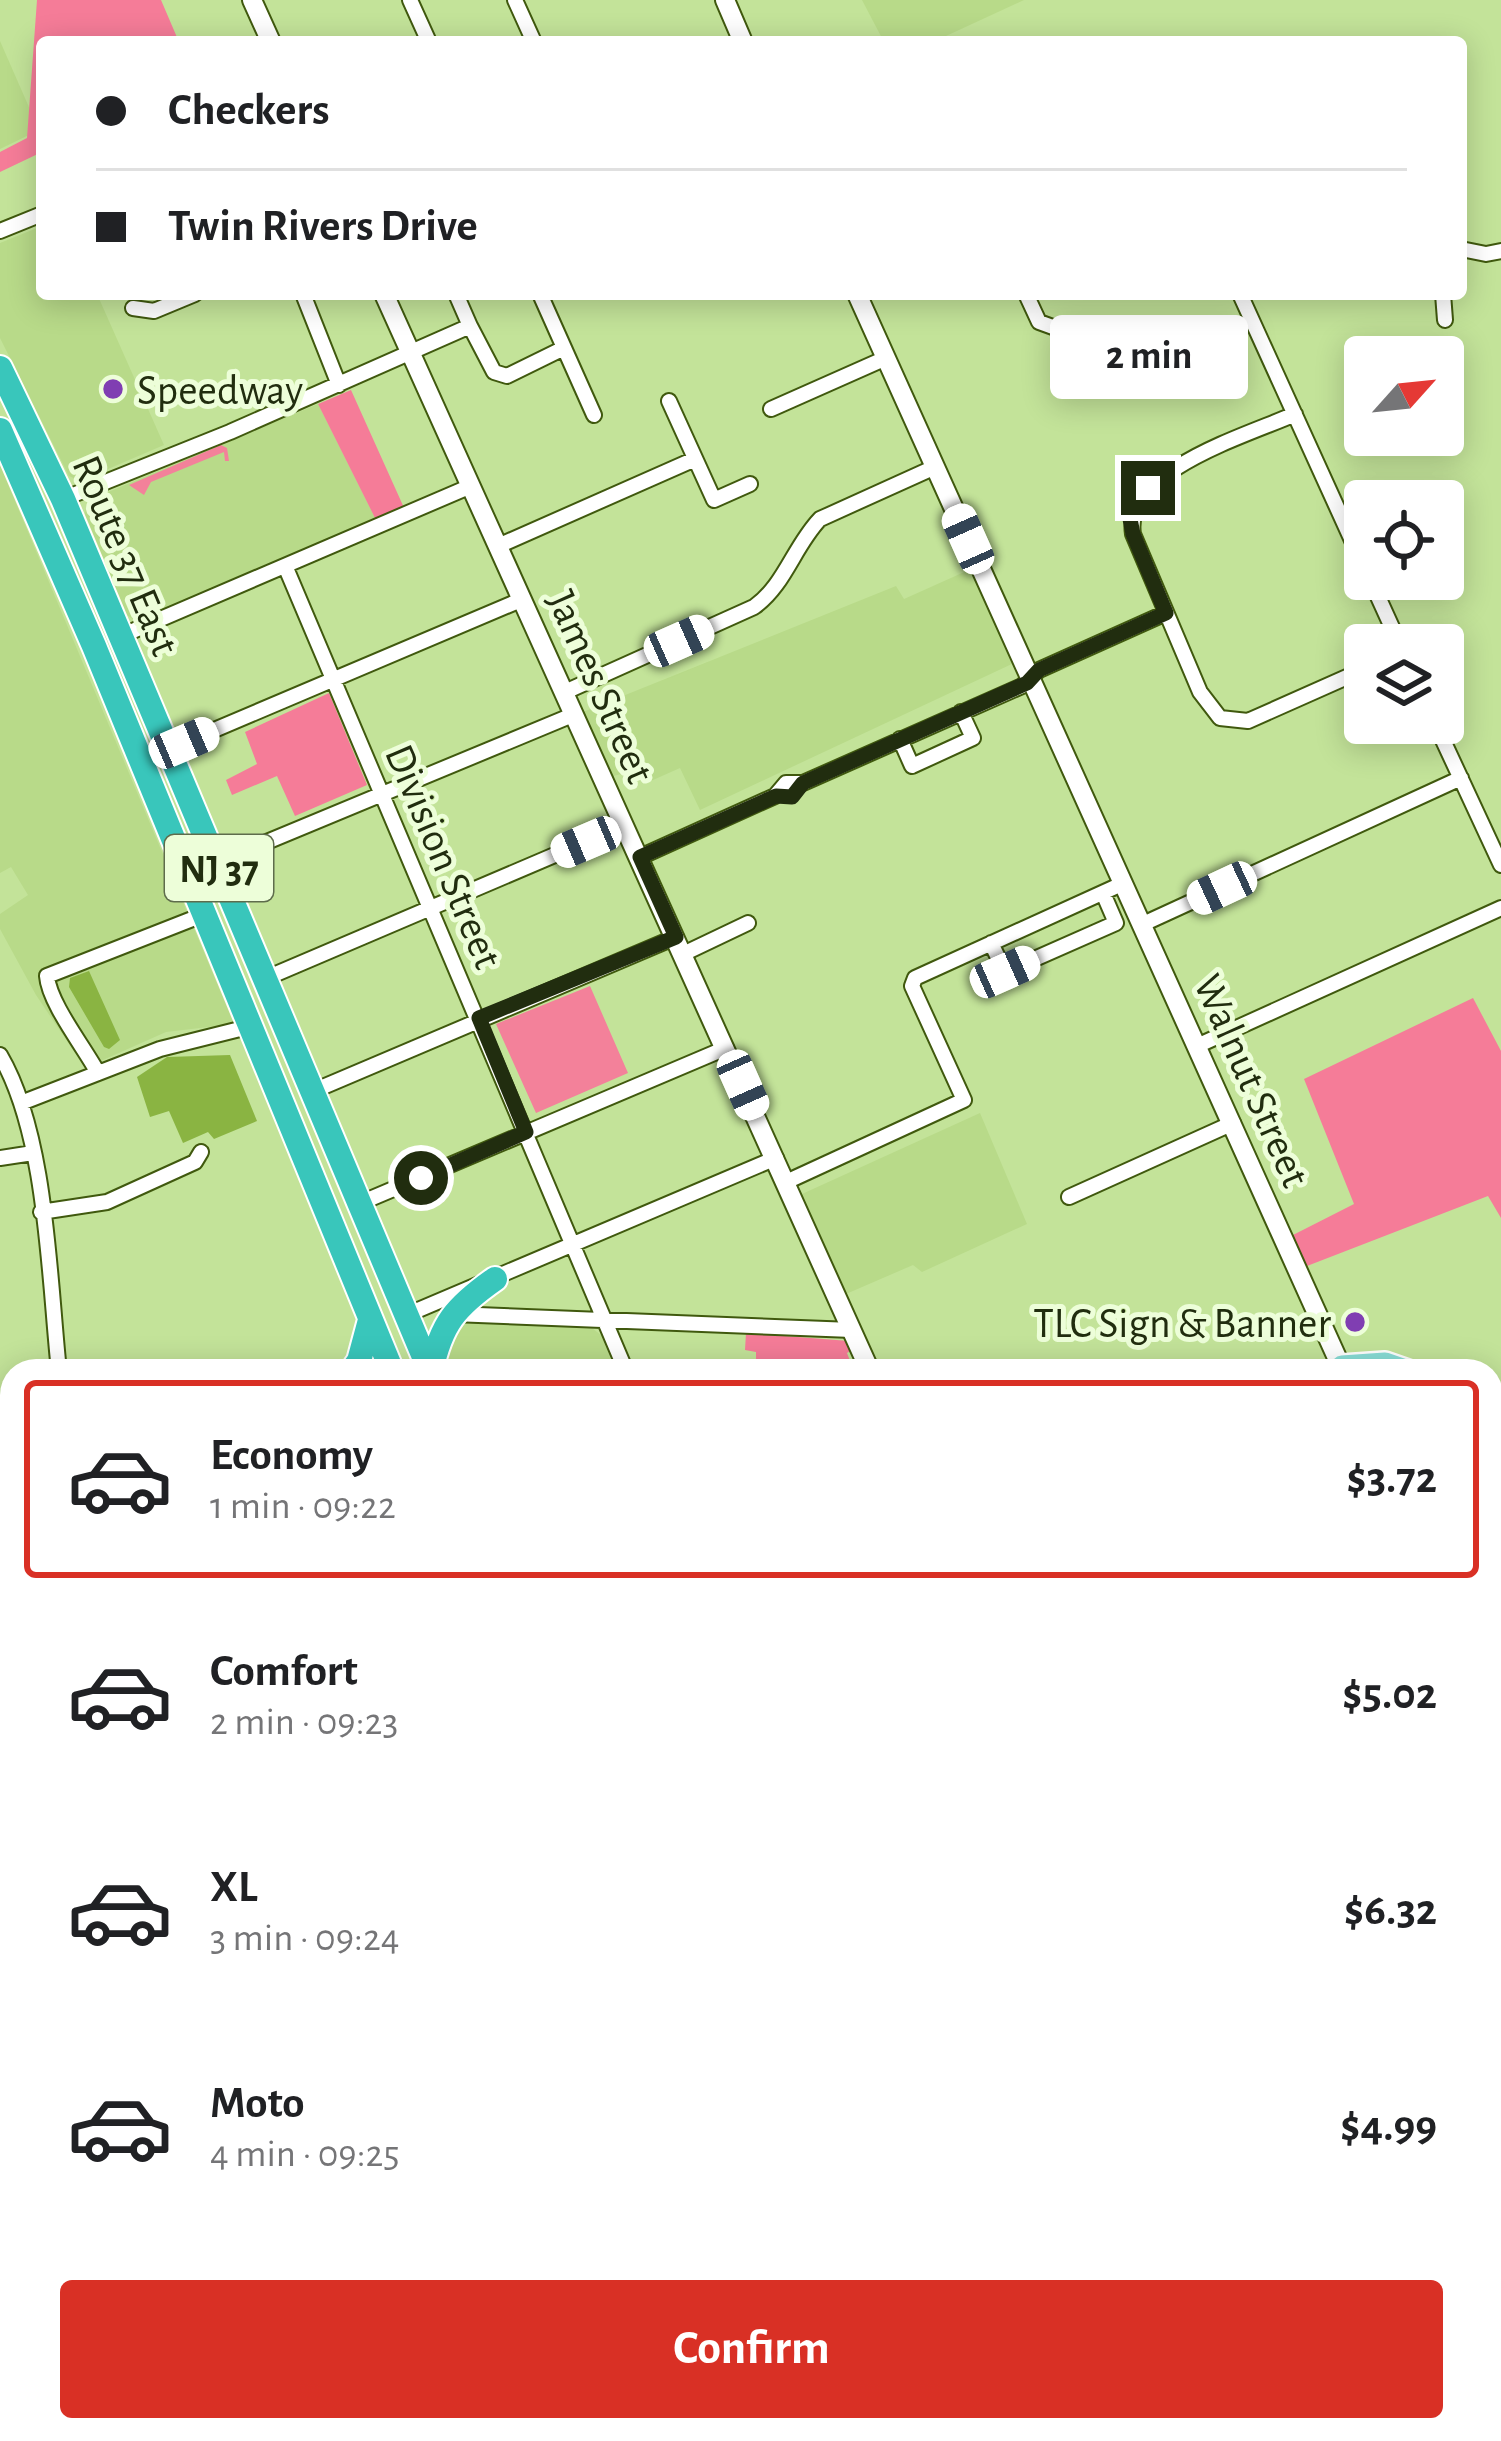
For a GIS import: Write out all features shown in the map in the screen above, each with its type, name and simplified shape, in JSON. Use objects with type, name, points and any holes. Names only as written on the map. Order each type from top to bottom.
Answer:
[{"type":"highway","name":"Route 37 East","points":[[0,368],[63,499],[424,1359]]},
{"type":"highway","name":"Route 37 East","points":[[0,430],[387,1359]]},
{"type":"highway","points":[[433,1359],[438,1336],[453,1314],[494,1279]]},
{"type":"highway","points":[[360,1359],[370,1320]]},
{"type":"street","points":[[252,0],[268,36]]},
{"type":"street","points":[[410,0],[426,36]]},
{"type":"street","points":[[515,0],[531,36]]},
{"type":"street","points":[[724,0],[740,36]]},
{"type":"street","points":[[0,231],[36,216]]},
{"type":"street","points":[[1467,250],[1501,251]]},
{"type":"street","points":[[133,308],[154,311],[181,300]]},
{"type":"street","points":[[305,300],[339,385]]},
{"type":"street","name":"James Street","points":[[387,300],[865,1359]]},
{"type":"street","points":[[459,300],[494,372],[507,376],[564,348]]},
{"type":"street","points":[[543,300],[594,415]]},
{"type":"street","name":"Walnut Street","points":[[860,300],[1339,1359]]},
{"type":"street","points":[[1029,300],[1039,322],[1072,334]]},
{"type":"street","points":[[1243,300],[1344,523]]},
{"type":"street","points":[[1443,300],[1445,320]]},
{"type":"street","points":[[63,499],[470,326]]},
{"type":"street","points":[[771,409],[886,358]]},
{"type":"street","points":[[669,401],[714,500],[750,484]]},
{"type":"street","points":[[1294,414],[1160,477],[1136,503],[1130,519],[1200,692],[1213,711],[1229,722],[1248,721],[1344,678]]},
{"type":"street","points":[[498,546],[695,459]]},
{"type":"street","points":[[565,692],[754,608],[766,598],[820,519],[935,467]]},
{"type":"street","points":[[121,636],[471,487]]},
{"type":"street","name":"Division Street","points":[[286,568],[621,1359]]},
{"type":"street","points":[[167,750],[523,599]]},
{"type":"street","points":[[640,857],[776,796],[792,797],[803,783],[1166,613]]},
{"type":"street","points":[[900,740],[912,766],[973,738],[962,712]]},
{"type":"street","points":[[216,863],[575,714]]},
{"type":"street","points":[[1446,744],[1501,865]]},
{"type":"street","points":[[1143,924],[1461,778]]},
{"type":"street","points":[[264,980],[625,825]]},
{"type":"street","points":[[786,1182],[964,1100],[912,986],[920,975],[1124,883]]},
{"type":"street","points":[[991,943],[1005,972],[1116,923],[1103,893]]},
{"type":"street","points":[[1198,1045],[1501,908]]},
{"type":"street","points":[[98,1073],[48,994],[47,976],[205,914]]},
{"type":"street","points":[[311,1092],[479,1018],[748,923]]},
{"type":"street","points":[[21,1103],[160,1049],[252,1026]]},
{"type":"street","points":[[358,1204],[726,1048]]},
{"type":"street","points":[[0,1055],[21,1103],[33,1153],[58,1359]]},
{"type":"street","points":[[1069,1197],[1233,1123]]},
{"type":"street","points":[[41,1212],[107,1202],[196,1162],[202,1151]]},
{"type":"street","points":[[0,1158],[33,1153]]},
{"type":"street","points":[[404,1316],[776,1158]]},
{"type":"street","points":[[453,1314],[852,1330]]},
{"type":"shaded area","points":[[37,0],[161,0],[176,36],[36,36],[36,155],[0,172],[0,152],[27,138]]},
{"type":"shaded area","points":[[862,0],[1024,0],[946,36],[881,36]]},
{"type":"shaded area","points":[[0,41],[36,131],[0,149]]},
{"type":"shaded area","points":[[36,228],[36,300],[100,300],[164,445],[80,481],[69,476],[0,338],[0,243]]},
{"type":"shaded area","points":[[351,390],[405,510],[377,522],[318,404]]},
{"type":"shaded area","points":[[318,404],[377,522],[141,619],[127,615],[85,514],[87,501]]},
{"type":"shaded area","points":[[221,445],[227,448],[229,461],[224,452],[151,482],[144,495],[129,485]]},
{"type":"shaded area","points":[[0,465],[234,1024],[166,1032],[85,1068],[36,995],[0,929],[0,914],[28,895],[11,867],[0,873]]},
{"type":"shaded area","points":[[971,569],[1014,663],[700,810],[680,768],[644,784],[638,770],[613,776],[583,712],[896,586],[904,599]]},
{"type":"shaded area","points":[[329,693],[367,785],[295,816],[277,776],[232,795],[226,780],[257,764],[245,732]]},
{"type":"shaded area","points":[[89,971],[120,1040],[109,1049],[69,987],[70,978]]},
{"type":"shaded area","points":[[590,986],[628,1073],[536,1113],[496,1024]]},
{"type":"shaded area","points":[[1473,998],[1501,1051],[1501,1218],[1488,1196],[1307,1266],[1293,1235],[1354,1204],[1304,1079]]},
{"type":"shaded area","points":[[230,1055],[257,1121],[214,1139],[208,1132],[183,1143],[169,1111],[150,1117],[137,1077],[167,1057]]},
{"type":"shaded area","points":[[980,1113],[1027,1224],[922,1272],[913,1265],[846,1294],[802,1194]]},
{"type":"shaded area","points":[[462,1321],[588,1325],[601,1335],[611,1359],[441,1359]]},
{"type":"shaded area","points":[[746,1333],[849,1341],[853,1349],[847,1353],[849,1359],[756,1359],[756,1352],[745,1350]]},
{"type":"place","name":"Speedway","points":[[113,389]]},
{"type":"place","name":"TLC Sign & Banner","points":[[1355,1322]]},
{"type":"route","points":[[421,1178],[526,1132],[479,1018],[676,937],[640,857],[776,796],[792,797],[803,783],[1027,683],[1039,670],[1166,613],[1130,519],[1148,488]]}]
